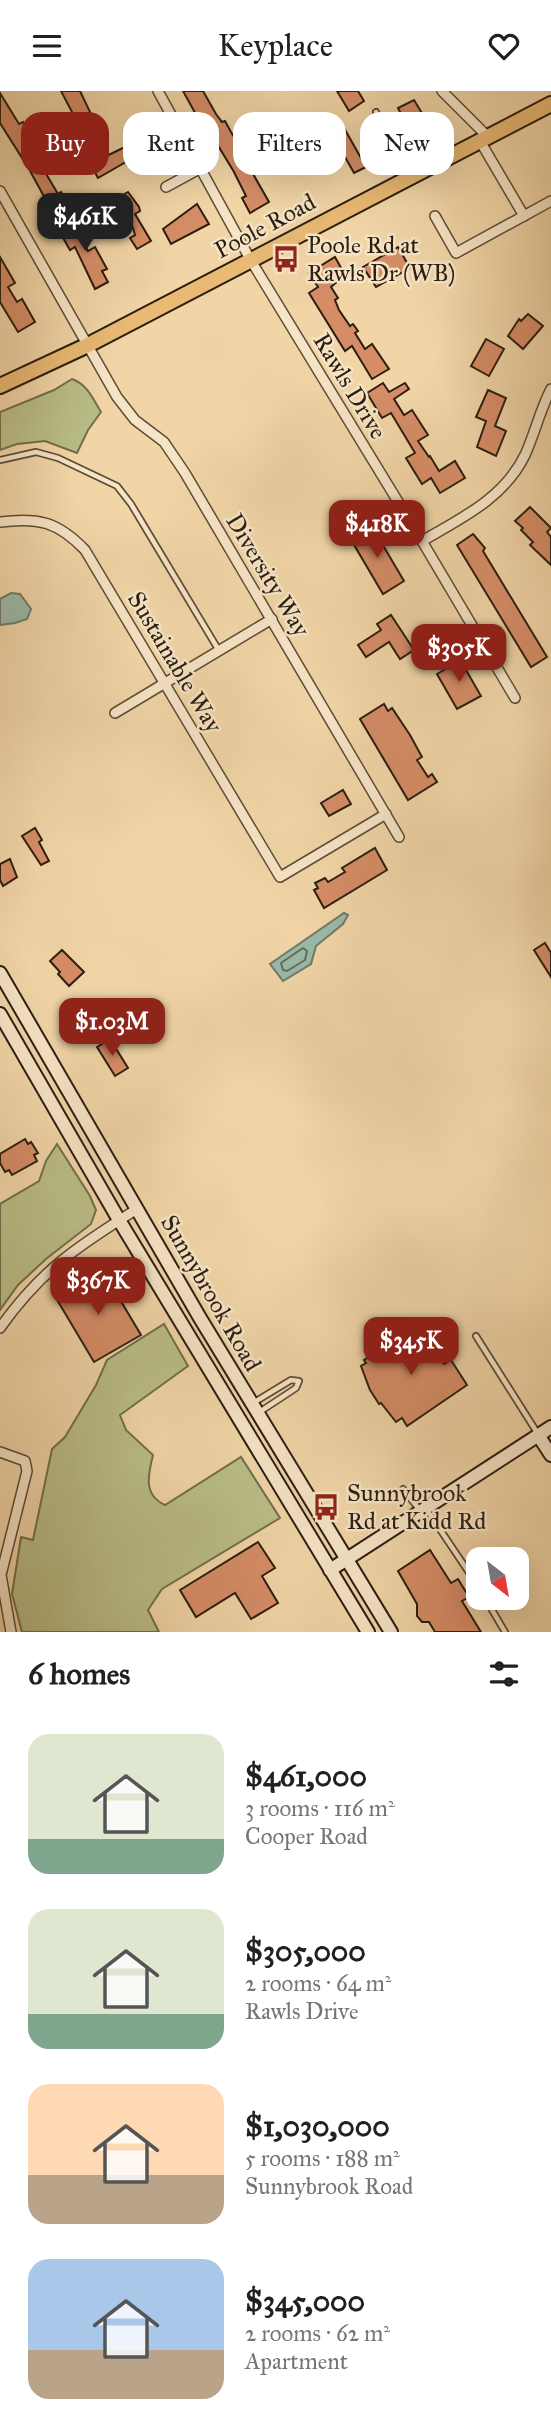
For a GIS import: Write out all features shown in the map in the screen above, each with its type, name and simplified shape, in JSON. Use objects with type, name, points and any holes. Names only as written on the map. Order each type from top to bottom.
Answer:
[{"type":"main road","name":"Poole Road","points":[[0,386],[88,345],[551,104]]},
{"type":"main road","name":"Sunnybrook Road","points":[[0,972],[137,1209],[391,1632]]},
{"type":"main road","name":"Sunnybrook Road","points":[[0,1014],[119,1220],[368,1632]]},
{"type":"main road","points":[[330,1570],[551,1427]]},
{"type":"main road","points":[[538,1435],[551,1455]]},
{"type":"street","name":"Rawls Drive","points":[[158,91],[170,112]]},
{"type":"street","points":[[442,91],[484,139],[524,216]]},
{"type":"street","points":[[166,187],[188,175]]},
{"type":"street","name":"Rawls Drive","points":[[205,175],[250,259],[515,698]]},
{"type":"street","name":"Diversity Way","points":[[0,191],[117,397],[135,420],[164,442],[185,473],[399,837]]},
{"type":"street","points":[[435,216],[456,253],[551,201]]},
{"type":"street","points":[[422,541],[478,508],[506,484],[524,457],[551,389]]},
{"type":"street","name":"Sustainable Way","points":[[0,522],[25,519],[46,522],[67,531],[85,550],[280,877],[386,814]]},
{"type":"street","points":[[115,713],[272,619]]},
{"type":"street","points":[[0,1328],[35,1283],[55,1264],[137,1209]]},
{"type":"street","points":[[0,1452],[24,1461],[27,1471],[1,1575],[11,1632]]},
{"type":"lane","points":[[376,111],[410,176]]},
{"type":"lane","points":[[0,460],[36,452],[58,458],[117,486],[131,504],[219,651]]},
{"type":"lane","points":[[476,1336],[538,1435]]},
{"type":"lane","points":[[291,1380],[299,1381],[296,1388],[255,1408],[291,1380]]},
{"type":"lane","points":[[403,1489],[424,1511],[466,1569]]},
{"type":"lane","points":[[492,1610],[505,1632]]},
{"type":"green space","points":[[72,379],[86,388],[101,412],[88,430],[77,453],[45,441],[17,444],[0,450],[0,412],[54,390]]},
{"type":"green space","points":[[57,1144],[96,1210],[91,1224],[18,1285],[0,1310],[0,1204],[39,1181],[46,1161]]},
{"type":"green space","points":[[164,1324],[188,1366],[120,1415],[126,1430],[153,1455],[149,1484],[153,1496],[165,1505],[241,1457],[280,1518],[162,1589],[148,1610],[159,1632],[22,1632],[12,1594],[21,1537],[33,1540],[52,1449],[65,1437],[96,1385],[107,1360]]},
{"type":"water","points":[[11,593],[20,594],[31,609],[27,619],[0,625],[0,599]]},
{"type":"water","points":[[344,913],[348,915],[343,924],[316,946],[311,964],[283,981],[270,964]]},
{"type":"building","points":[[61,91],[80,91],[90,112],[72,112]]},
{"type":"building","points":[[183,91],[203,91],[215,112],[195,112]]},
{"type":"building","points":[[337,91],[358,91],[364,101],[349,111]]},
{"type":"building","points":[[0,93],[19,124],[21,123],[21,156],[0,123]]},
{"type":"building","points":[[414,100],[421,112],[400,112],[398,108]]},
{"type":"building","points":[[219,118],[222,122],[225,121],[233,135],[233,170],[219,147]]},
{"type":"building","points":[[346,131],[360,156],[360,170],[354,173],[346,159]]},
{"type":"building","points":[[123,148],[123,164],[109,172],[109,155]]},
{"type":"building","points":[[32,175],[47,175],[58,194],[61,192],[68,204],[53,213]]},
{"type":"building","points":[[236,175],[254,175],[269,202],[250,213],[242,198],[246,196]]},
{"type":"building","points":[[128,192],[139,207],[140,211],[135,214],[151,241],[137,249],[130,238],[135,235],[133,228],[116,199]]},
{"type":"building","points":[[197,204],[209,224],[171,244],[163,229]]},
{"type":"building","points":[[77,219],[84,232],[80,235],[88,251],[95,247],[107,269],[102,271],[108,282],[95,289],[75,247],[70,250],[58,229]]},
{"type":"building","points":[[398,247],[410,268],[376,287],[363,267]]},
{"type":"building","points":[[0,257],[15,283],[8,287],[17,302],[22,299],[35,322],[18,332],[0,302]]},
{"type":"building","points":[[335,257],[345,275],[331,287],[338,298],[335,300],[339,310],[350,326],[353,324],[358,331],[355,333],[365,349],[372,344],[389,369],[372,379],[352,346],[345,351],[309,293],[318,287],[309,273]]},
{"type":"building","points":[[528,314],[543,326],[523,349],[508,336],[519,319],[521,321]]},
{"type":"building","points":[[486,339],[504,349],[489,376],[471,366]]},
{"type":"building","points":[[383,383],[389,392],[405,383],[409,389],[394,399],[404,415],[412,410],[428,435],[418,441],[439,471],[455,461],[465,478],[440,493],[431,478],[422,484],[406,458],[415,453],[391,413],[382,418],[367,393]]},
{"type":"building","points":[[488,390],[506,398],[495,426],[506,431],[496,456],[477,447],[486,421],[476,417]]},
{"type":"building","points":[[530,507],[551,528],[547,532],[551,537],[551,565],[530,545],[533,542],[515,521]]},
{"type":"building","points":[[371,525],[404,581],[383,594],[350,538]]},
{"type":"building","points":[[473,534],[485,548],[483,551],[547,657],[531,667],[457,545]]},
{"type":"building","points":[[391,615],[414,650],[400,659],[389,642],[366,657],[358,645],[381,630],[377,624]]},
{"type":"building","points":[[463,659],[468,669],[466,670],[481,696],[457,709],[437,674]]},
{"type":"building","points":[[384,704],[388,711],[392,708],[410,735],[422,757],[417,760],[428,777],[432,774],[437,782],[408,800],[360,719]]},
{"type":"building","points":[[343,790],[351,804],[329,816],[321,803]]},
{"type":"building","points":[[35,828],[49,861],[41,865],[22,836]]},
{"type":"building","points":[[375,848],[387,870],[324,908],[314,890],[318,888],[315,883],[325,878],[328,882],[345,872],[342,868]]},
{"type":"building","points":[[10,859],[17,877],[3,886],[0,880],[0,864]]},
{"type":"building","points":[[545,943],[551,953],[551,977],[534,950]]},
{"type":"building","points":[[62,950],[84,972],[69,986],[50,961]]},
{"type":"building","points":[[110,1039],[128,1068],[115,1076],[97,1047]]},
{"type":"building","points":[[25,1139],[28,1144],[31,1142],[38,1153],[34,1155],[37,1161],[12,1175],[9,1170],[5,1172],[0,1163],[0,1154]]},
{"type":"building","points":[[103,1271],[141,1335],[94,1362],[56,1298]]},
{"type":"building","points":[[419,1324],[444,1364],[451,1360],[467,1385],[407,1426],[402,1418],[396,1422],[381,1403],[379,1404],[370,1390],[361,1366],[366,1363],[364,1360]]},
{"type":"building","points":[[258,1542],[275,1568],[262,1576],[278,1603],[251,1619],[235,1593],[196,1617],[180,1590]]},
{"type":"building","points":[[430,1550],[451,1583],[458,1579],[466,1592],[466,1599],[462,1601],[481,1632],[435,1632],[429,1622],[422,1622],[417,1616],[417,1604],[398,1571]]},
{"type":"place","name":"Poole Rd at Rawls Dr (WB)","points":[[286,259]]},
{"type":"place","name":"Sunnybrook Rd at Kidd Rd","points":[[326,1507]]}]
